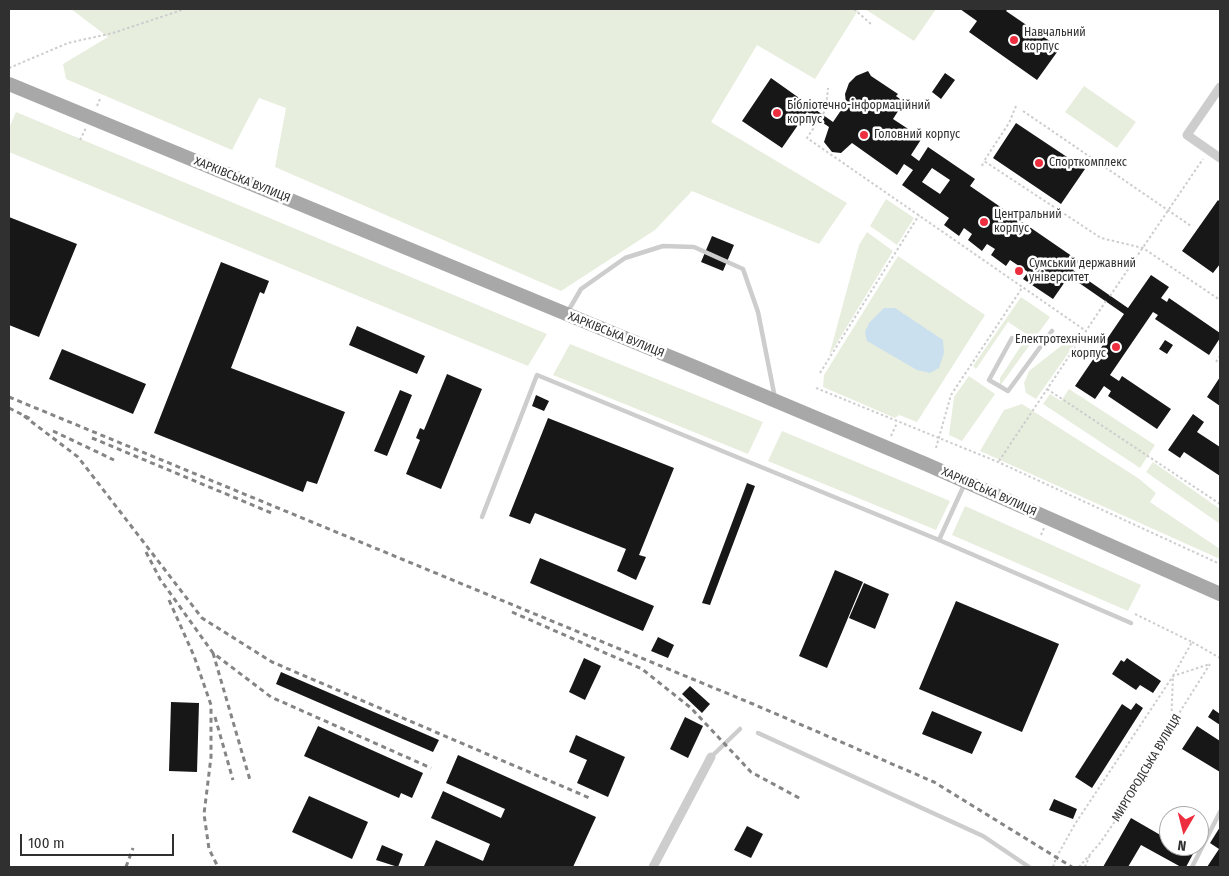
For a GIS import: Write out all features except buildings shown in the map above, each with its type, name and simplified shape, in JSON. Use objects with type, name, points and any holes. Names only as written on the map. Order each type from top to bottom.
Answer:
[{"type":"main road","name":"ХАРКІВСЬКА ВУЛИЦЯ","points":[[10,86],[776,401],[1220,594]]},
{"type":"street","points":[[1220,87],[1187,135],[1220,158]]},
{"type":"street","points":[[653,867],[712,756]]},
{"type":"lane","points":[[566,314],[581,290],[625,258],[663,246],[694,247],[743,269],[758,312],[776,401]]},
{"type":"lane","points":[[1012,338],[990,380],[1008,391],[1052,330]]},
{"type":"lane","points":[[482,517],[537,375],[939,540],[1131,623]]},
{"type":"lane","points":[[939,540],[966,482]]},
{"type":"lane","points":[[712,756],[740,729]]},
{"type":"lane","points":[[758,733],[983,836],[1029,867]]},
{"type":"lane","points":[[1192,867],[1220,812]]},
{"type":"path","points":[[9,68],[68,43],[113,33],[185,9]]},
{"type":"path","points":[[854,9],[871,24]]},
{"type":"path","points":[[822,114],[826,109],[828,88]]},
{"type":"path","points":[[982,166],[1016,106]]},
{"type":"path","points":[[1023,111],[1168,212],[1192,226]]},
{"type":"path","points":[[819,120],[807,138],[1086,331]]},
{"type":"path","points":[[1110,296],[1209,151]]},
{"type":"path","points":[[984,161],[1101,238],[1143,248],[1220,300]]},
{"type":"path","points":[[820,373],[919,215]]},
{"type":"path","points":[[936,448],[951,395],[1022,288]]},
{"type":"path","points":[[998,462],[1106,302]]},
{"type":"path","points":[[1216,362],[1220,356]]},
{"type":"path","points":[[816,388],[898,423],[998,462],[1220,564]]},
{"type":"path","points":[[1047,389],[1220,504]]},
{"type":"path","points":[[886,448],[898,423]]},
{"type":"path","points":[[1135,614],[1220,658]]},
{"type":"path","points":[[1053,867],[1075,824],[1173,676],[1192,642]]},
{"type":"path","name":"МИРГОРОДСЬКА ВУЛИЦЯ","points":[[1079,867],[1122,811],[1210,664],[1173,676]]},
{"type":"path","points":[[1171,727],[1173,676]]},
{"type":"path","points":[[1085,867],[1091,853]]},
{"type":"green space","points":[[71,9],[859,9],[815,79],[757,45],[711,122],[847,203],[819,244],[692,191],[655,230],[561,291],[275,167],[286,108],[259,98],[232,150],[66,79],[63,64],[108,37]]},
{"type":"green space","points":[[865,9],[936,9],[914,41]]},
{"type":"green space","points":[[1084,86],[1136,122],[1117,148],[1065,112]]},
{"type":"green space","points":[[16,112],[547,334],[528,366],[9,152],[9,128]]},
{"type":"green space","points":[[886,199],[914,218],[897,245],[870,226]]},
{"type":"green space","points":[[867,232],[893,251],[829,356],[859,245]]},
{"type":"green space","points":[[898,256],[985,315],[917,422],[899,415],[895,418],[823,387],[824,375]]},
{"type":"green space","points":[[1021,297],[1050,317],[1000,386],[1000,378],[1028,335],[1008,322],[976,369],[973,366]]},
{"type":"green space","points":[[1075,335],[1079,338],[1036,399],[1026,393],[1024,383],[1029,371]]},
{"type":"green space","points":[[570,344],[763,422],[748,454],[553,375]]},
{"type":"green space","points":[[969,376],[995,394],[962,441],[949,435],[954,397]]},
{"type":"green space","points":[[1069,389],[1155,445],[1140,468],[1043,404],[1050,394],[1061,401]]},
{"type":"green space","points":[[1022,404],[1138,478],[1156,493],[1150,502],[1220,549],[1220,559],[980,451],[1004,410]]},
{"type":"green space","points":[[782,431],[950,501],[936,530],[768,461]]},
{"type":"green space","points":[[1153,462],[1220,509],[1220,524],[1146,472]]},
{"type":"green space","points":[[965,506],[1141,585],[1128,611],[952,535]]},
{"type":"water","points":[[884,308],[895,308],[943,340],[944,353],[939,368],[930,373],[917,370],[867,341],[865,332],[869,323]]},
{"type":"railway","points":[[9,397],[753,704],[934,782],[1072,867]]},
{"type":"railway","points":[[9,408],[31,419]]},
{"type":"railway","points":[[24,416],[78,457],[202,618],[272,662],[592,799]]},
{"type":"railway","points":[[53,431],[114,460]]},
{"type":"railway","points":[[92,438],[274,514]]},
{"type":"railway","points":[[146,552],[160,579],[213,653],[271,697],[431,768]]},
{"type":"railway","points":[[169,600],[194,656],[211,705],[211,757],[204,814],[209,849],[218,867]]},
{"type":"railway","points":[[512,612],[642,669],[691,708],[751,772],[801,799]]},
{"type":"railway","points":[[213,653],[250,780]]},
{"type":"railway","points":[[215,717],[233,780]]},
{"type":"railway","points":[[126,867],[133,848]]},
{"type":"place","name":"Навчальний корпус","points":[[1014,40]]},
{"type":"place","name":"Бібліотечно-інформаційний корпус","points":[[777,113]]},
{"type":"place","name":"Головний корпус","points":[[864,135]]},
{"type":"place","name":"Спорткомплекс","points":[[1039,163]]},
{"type":"place","name":"Центральний корпус","points":[[984,222]]},
{"type":"place","name":"Сумський державний університет","points":[[1019,271]]},
{"type":"place","name":"Електротехнічний корпус","points":[[1116,347]]}]
